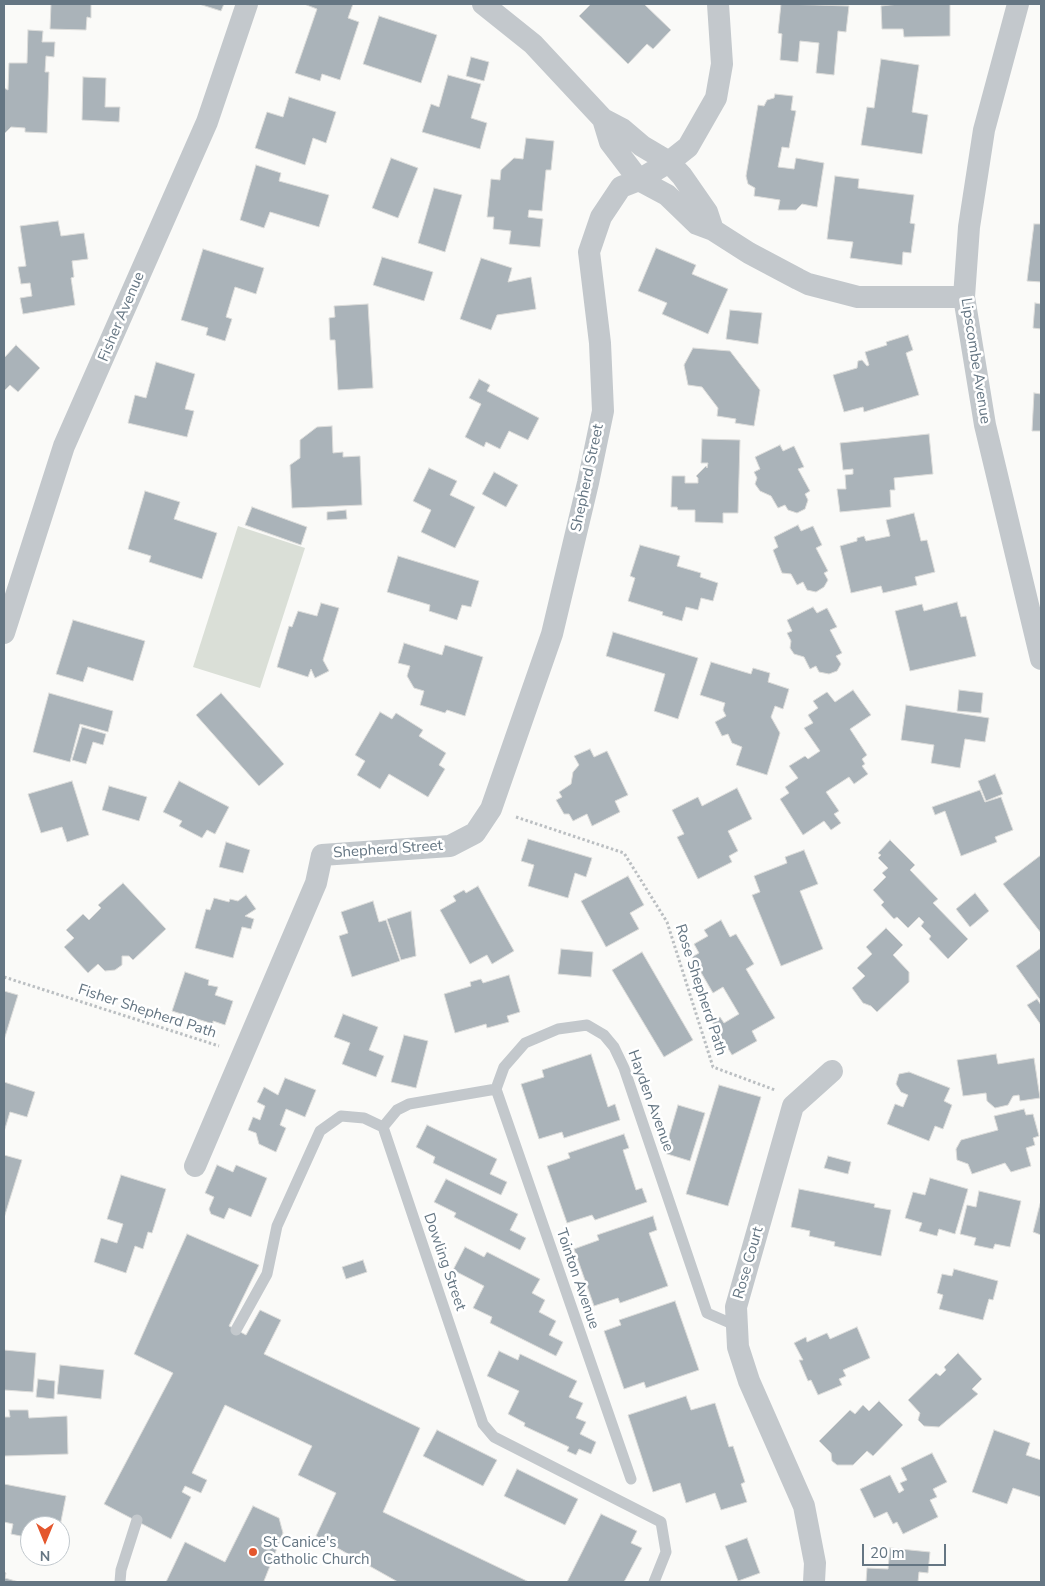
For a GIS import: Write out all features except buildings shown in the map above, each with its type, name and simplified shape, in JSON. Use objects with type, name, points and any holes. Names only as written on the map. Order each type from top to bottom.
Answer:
[{"type":"street","name":"Fisher Avenue","points":[[4,633],[64,446],[207,122],[248,4]]},
{"type":"street","points":[[482,4],[533,44],[603,119],[622,129],[642,146],[669,162],[682,176],[706,212],[713,230]]},
{"type":"street","name":"Shepherd Street","points":[[194,1166],[316,883],[322,855],[450,846],[475,833],[491,809],[552,634],[588,484],[603,410],[600,343],[589,252],[601,218],[621,187],[639,180],[669,162],[688,147],[716,98],[722,64],[718,4]]},
{"type":"street","name":"Lipscombe Avenue","points":[[1018,4],[984,130],[969,227],[964,297],[984,425],[1041,658]]},
{"type":"street","points":[[603,119],[610,142],[639,180],[667,196],[697,224],[713,230],[749,254],[808,284],[858,297],[964,297]]},
{"type":"street","name":"Rose Court","points":[[814,1582],[816,1563],[804,1506],[750,1381],[738,1347],[736,1307],[793,1106],[832,1071]]},
{"type":"lane","name":"Hayden Avenue","points":[[496,1089],[504,1067],[526,1043],[558,1028],[587,1025],[604,1035],[614,1047],[624,1068],[707,1313],[738,1326]]},
{"type":"lane","points":[[236,1330],[267,1274],[277,1226],[320,1131],[341,1116],[364,1118],[383,1127],[397,1110],[409,1104],[496,1089]]},
{"type":"lane","name":"Tointon Avenue","points":[[496,1089],[631,1479]]},
{"type":"lane","name":"Dowling Street","points":[[383,1127],[483,1424],[494,1437],[661,1522],[666,1552],[654,1582]]},
{"type":"lane","points":[[120,1582],[121,1570],[137,1520]]},
{"type":"path","name":"Rose Shepherd Path","points":[[491,809],[624,853],[667,922],[713,1067],[778,1091]]},
{"type":"path","name":"Fisher Shepherd Path","points":[[4,977],[218,1048],[223,1039]]},
{"type":"shaded area","points":[[238,526],[305,548],[260,688],[193,667]]},
{"type":"place","name":"St Canice's Catholic Church","points":[[253,1552]]}]
